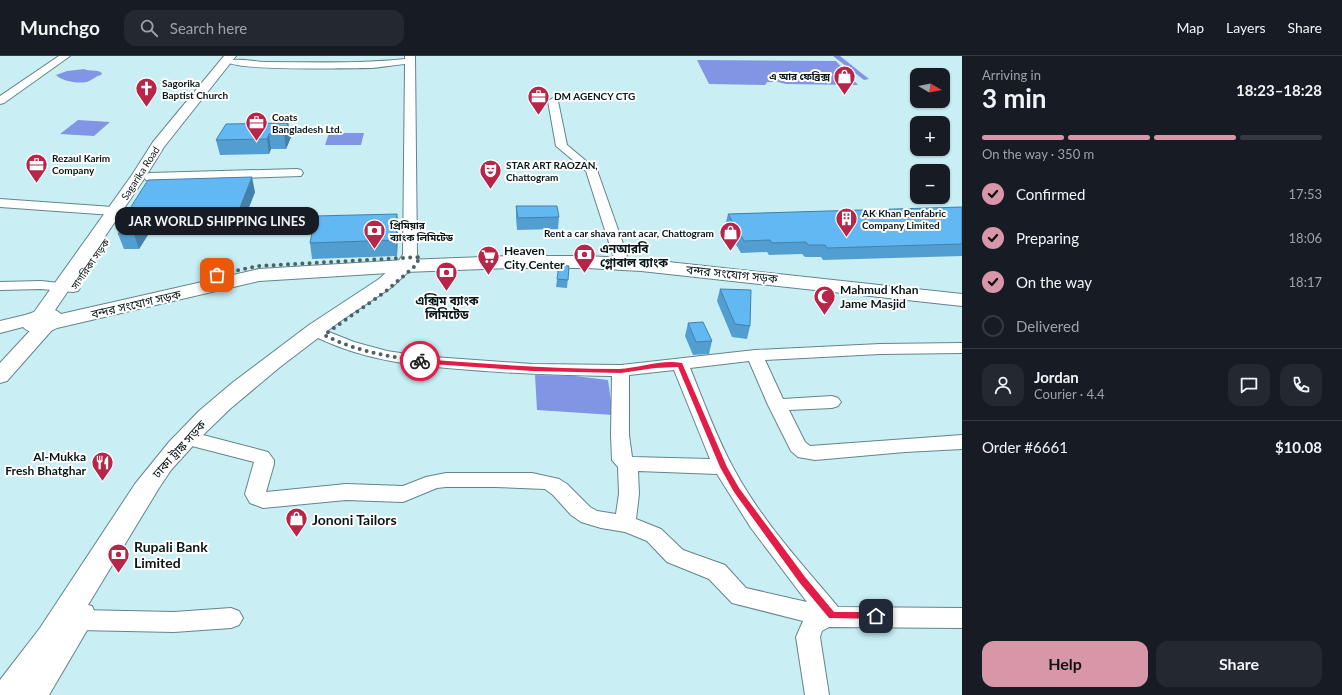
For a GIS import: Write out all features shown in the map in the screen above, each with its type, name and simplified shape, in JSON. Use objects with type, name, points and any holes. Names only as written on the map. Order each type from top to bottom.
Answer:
[{"type":"highway","name":"বন্দর সংযোগ সড়ক","points":[[0,332],[43,321],[259,275],[515,253],[595,253],[620,255],[962,290]]},
{"type":"highway","name":"বন্দর সংযোগ সড়ক","points":[[412,262],[587,262],[641,265],[962,300]]},
{"type":"highway","name":"বন্দর সংযোগ সড়ক","points":[[0,327],[43,321]]},
{"type":"main road","name":"সাগরিকা সড়ক","points":[[0,376],[43,321],[121,211],[150,177],[164,145],[234,58]]},
{"type":"main road","name":"Sagarika Road","points":[[121,211],[139,176],[164,145]]},
{"type":"main road","name":"ঢাকা ট্রাঙ্ক সড়ক","points":[[30,695],[43,678],[172,470],[234,406],[324,335],[385,292],[412,262]]},
{"type":"main road","name":"ঢাকা ট্রাঙ্ক সড়ক","points":[[7,695],[28,670],[162,464],[188,436],[266,367],[332,318],[395,276],[412,262]]},
{"type":"main road","name":"সাগরিকা সড়ক","points":[[0,363],[43,321]]},
{"type":"street","points":[[0,101],[65,56]]},
{"type":"street","points":[[234,58],[259,65],[373,65],[410,59],[412,262]]},
{"type":"street","points":[[553,101],[562,146],[591,170],[620,255]]},
{"type":"street","points":[[150,177],[297,174]]},
{"type":"street","points":[[0,203],[121,211]]},
{"type":"street","points":[[0,286],[41,285],[66,288]]},
{"type":"street","points":[[324,335],[348,346],[387,356],[420,361],[510,368],[621,371],[755,355],[880,349],[960,351]]},
{"type":"street","points":[[755,355],[762,376],[798,446],[805,452],[815,453],[962,442]]},
{"type":"street","points":[[680,365],[724,467],[736,490],[829,616]]},
{"type":"street","points":[[621,371],[620,436],[622,460],[628,464],[724,467]]},
{"type":"street","points":[[777,405],[832,402]]},
{"type":"street","points":[[199,441],[261,457],[264,460],[264,464],[255,494],[257,498],[263,500],[346,492],[403,494],[411,492],[426,484],[439,481],[500,479],[550,483],[560,488],[579,510],[590,517],[627,524],[654,535],[675,556],[718,572],[740,596],[829,616],[962,618]]},
{"type":"street","points":[[627,524],[626,520],[630,494],[628,464]]},
{"type":"street","points":[[817,695],[808,637],[813,624],[829,616]]},
{"type":"street","points":[[78,620],[174,622],[231,618]]},
{"type":"water","points":[[697,60],[836,61],[858,85],[786,84],[778,82],[767,82],[765,85],[709,84]]},
{"type":"water","points":[[85,69],[102,73],[91,80],[81,83],[67,81],[56,75],[67,71]]},
{"type":"water","points":[[78,120],[110,122],[94,136],[60,134]]},
{"type":"water","points":[[329,133],[364,133],[361,145],[325,145]]},
{"type":"water","points":[[535,375],[575,376],[608,380],[613,415],[537,410]]},
{"type":"building","points":[[288,123],[284,134],[269,134],[267,139],[216,140],[226,124]]},
{"type":"building","points":[[252,177],[239,210],[148,212],[134,234],[118,234],[133,213],[127,213],[148,180]]},
{"type":"building","points":[[516,206],[557,206],[559,217],[518,218]]},
{"type":"building","name":"AK Khan Penfabric Company Limited","points":[[962,207],[962,244],[827,248],[825,245],[808,245],[806,242],[772,243],[770,240],[744,241],[728,214]]},
{"type":"building","points":[[397,214],[396,240],[310,243],[315,216]]},
{"type":"building","points":[[559,265],[569,266],[568,280],[557,279]]},
{"type":"building","points":[[720,289],[751,290],[750,326],[735,324]]},
{"type":"building","points":[[703,322],[712,341],[696,342],[688,323]]},
{"type":"waterway","points":[[836,56],[866,79]]},
{"type":"way so far","points":[[217,275],[258,266],[420,257],[415,266],[385,292],[324,335],[348,346],[387,356],[420,361]]},
{"type":"place","name":"এ আর ফেব্রিক্স","points":[[845,96]]},
{"type":"place","name":"Sagorika Baptist Church","points":[[147,108]]},
{"type":"place","name":"DM AGENCY CTG","points":[[539,116]]},
{"type":"place","name":"Coats Bangladesh Ltd.","points":[[257,142]]},
{"type":"place","name":"Rezaul Karim Company","points":[[37,184]]},
{"type":"place","name":"STAR ART RAOZAN, Chattogram","points":[[491,190]]},
{"type":"place","name":"AK Khan Penfabric Company Limited","points":[[847,238]]},
{"type":"place","name":"প্রিমিয়ার ব্যাংক লিমিটেড","points":[[375,250]]},
{"type":"place","name":"Rent a car shava rant acar, Chattogram","points":[[730,252]]},
{"type":"place","name":"এনআরবি গ্লোবাল ব্যাংক","points":[[585,274]]},
{"type":"place","name":"JAR WORLD SHIPPING LINES","points":[[217,275]]},
{"type":"place","name":"Heaven City Center","points":[[489,276]]},
{"type":"place","name":"এক্সিম ব্যাংক লিমিটেড","points":[[447,292]]},
{"type":"place","name":"Mahmud Khan Jame Masjid","points":[[825,316]]},
{"type":"place","name":"Al-Mukka Fresh Bhatghar","points":[[102,482]]},
{"type":"place","name":"Jononi Tailors","points":[[296,538]]},
{"type":"place","name":"Rupali Bank Limited","points":[[119,574]]},
{"type":"route","points":[[420,361],[482,367],[621,371],[655,366],[680,365],[724,467],[736,490],[802,579],[832,616],[876,616]]}]
